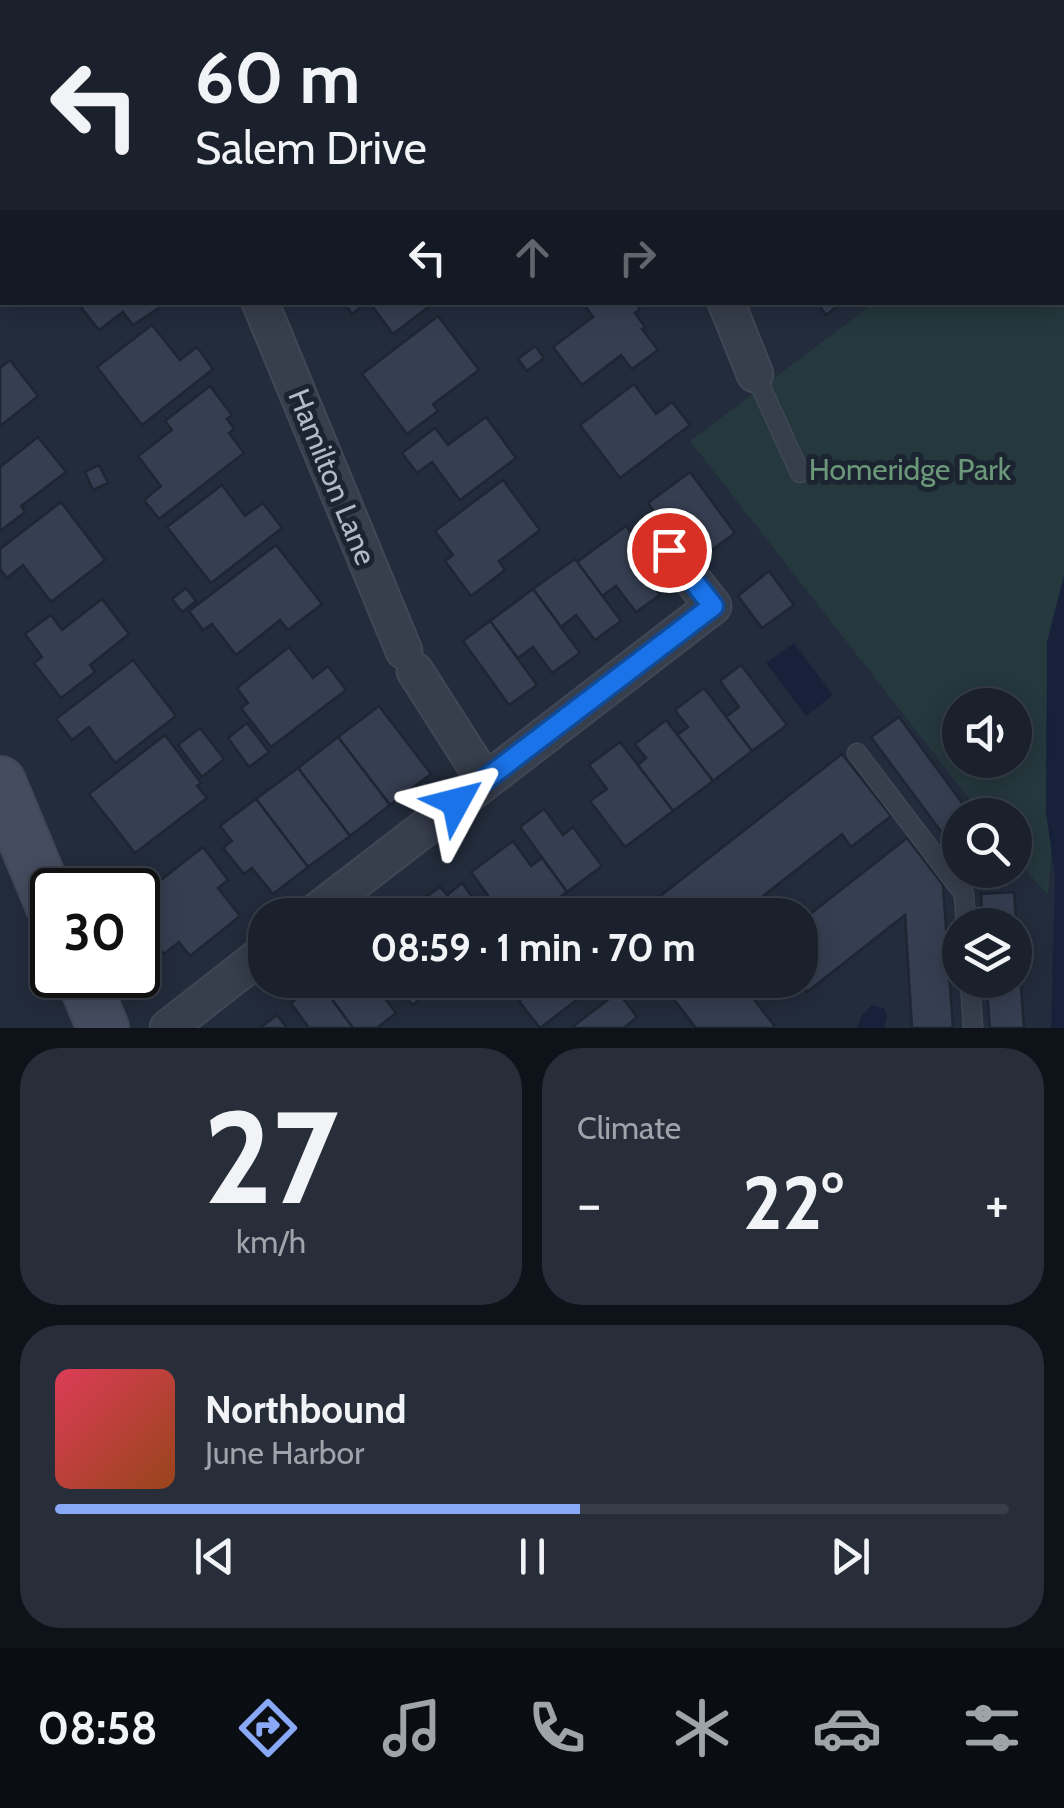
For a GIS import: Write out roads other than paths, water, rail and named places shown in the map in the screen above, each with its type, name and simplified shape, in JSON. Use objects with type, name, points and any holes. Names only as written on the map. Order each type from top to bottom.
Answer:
[{"type":"street","name":"Hamilton Lane","points":[[261,305],[410,661],[484,779]]},
{"type":"street","points":[[727,305],[755,374]]},
{"type":"street","points":[[334,898],[713,606],[669,550]]},
{"type":"street","points":[[0,782],[36,868]]},
{"type":"street","points":[[168,1028],[248,965]]},
{"type":"street","points":[[91,998],[103,1028]]},
{"type":"lane","points":[[755,374],[800,473]]},
{"type":"lane","points":[[857,752],[964,894],[965,908]]},
{"type":"lane","points":[[971,998],[973,1028]]},
{"type":"water","points":[[1064,575],[1064,1028],[1051,1028],[1055,876],[1046,812],[1047,642]]},
{"type":"water","points":[[794,643],[833,695],[806,716],[766,663]]},
{"type":"water","points":[[872,1005],[884,1008],[884,1028],[857,1028],[862,1015]]},
{"type":"park label","name":"Homeridge Park","points":[[910,470]]}]
